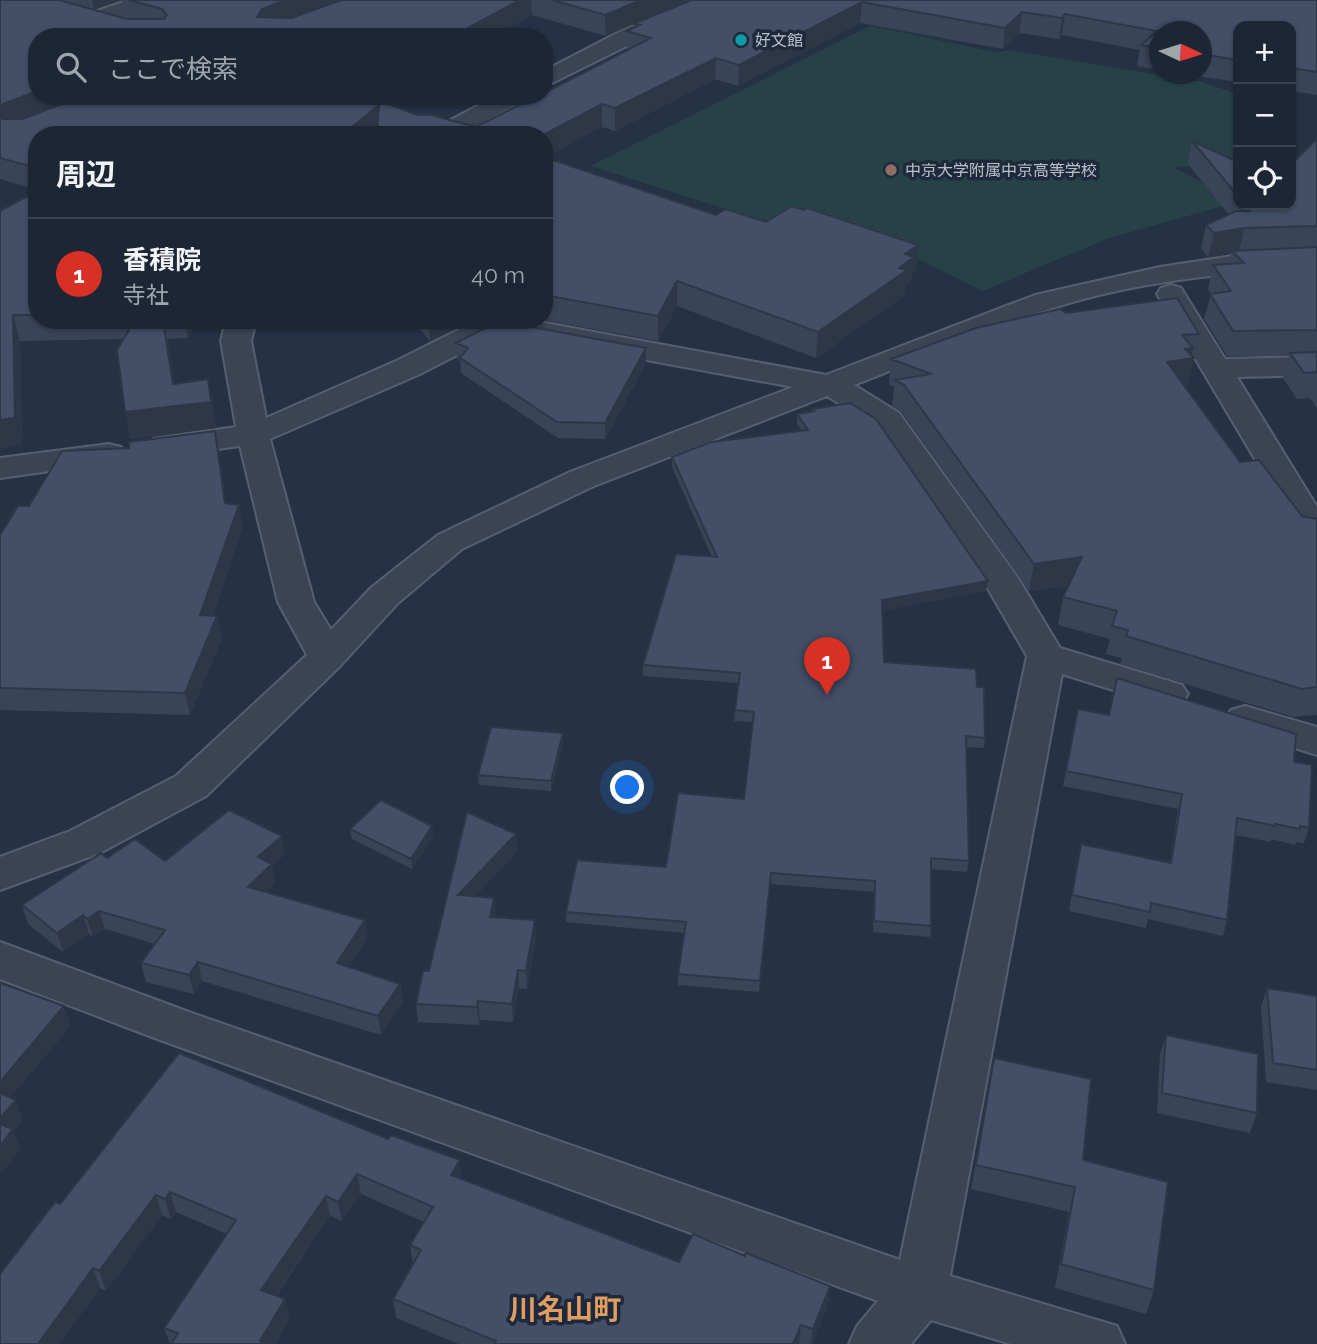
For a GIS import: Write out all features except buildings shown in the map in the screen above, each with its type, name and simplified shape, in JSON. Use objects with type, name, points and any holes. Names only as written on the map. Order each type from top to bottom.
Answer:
[{"type":"street","points":[[93,20],[149,0]]},
{"type":"street","points":[[553,75],[631,35],[714,0]]},
{"type":"street","points":[[69,13],[123,28]]},
{"type":"street","points":[[458,126],[497,105]]},
{"type":"street","points":[[0,874],[85,842],[191,786],[327,657],[385,595],[450,542],[582,479],[1045,301],[1160,275],[1239,263],[1317,260]]},
{"type":"street","points":[[1160,275],[1317,534]]},
{"type":"street","points":[[239,329],[236,341],[253,435],[296,603],[327,657]]},
{"type":"street","points":[[0,468],[253,435],[407,368],[475,329]]},
{"type":"street","points":[[519,329],[832,385],[888,420],[1005,586],[1046,656],[920,1292],[877,1344]]},
{"type":"street","points":[[1216,368],[1317,366]]},
{"type":"street","points":[[1046,656],[1317,741]]},
{"type":"street","points":[[0,960],[169,1024],[920,1292],[1097,1344]]},
{"type":"green space","points":[[870,26],[996,52],[1009,50],[1149,73],[1149,84],[1207,84],[1233,92],[1233,165],[1173,167],[1233,200],[1233,203],[1106,239],[983,291],[918,259],[796,220],[760,220],[591,166]]},
{"type":"place","name":"好文館","points":[[741,40]]},
{"type":"place","name":"中京大学附属中京高等学校","points":[[891,170]]},
{"type":"place","name":"香積院","points":[[827,695]]},
{"type":"district","name":"川名山町","points":[[565,1309]]}]
